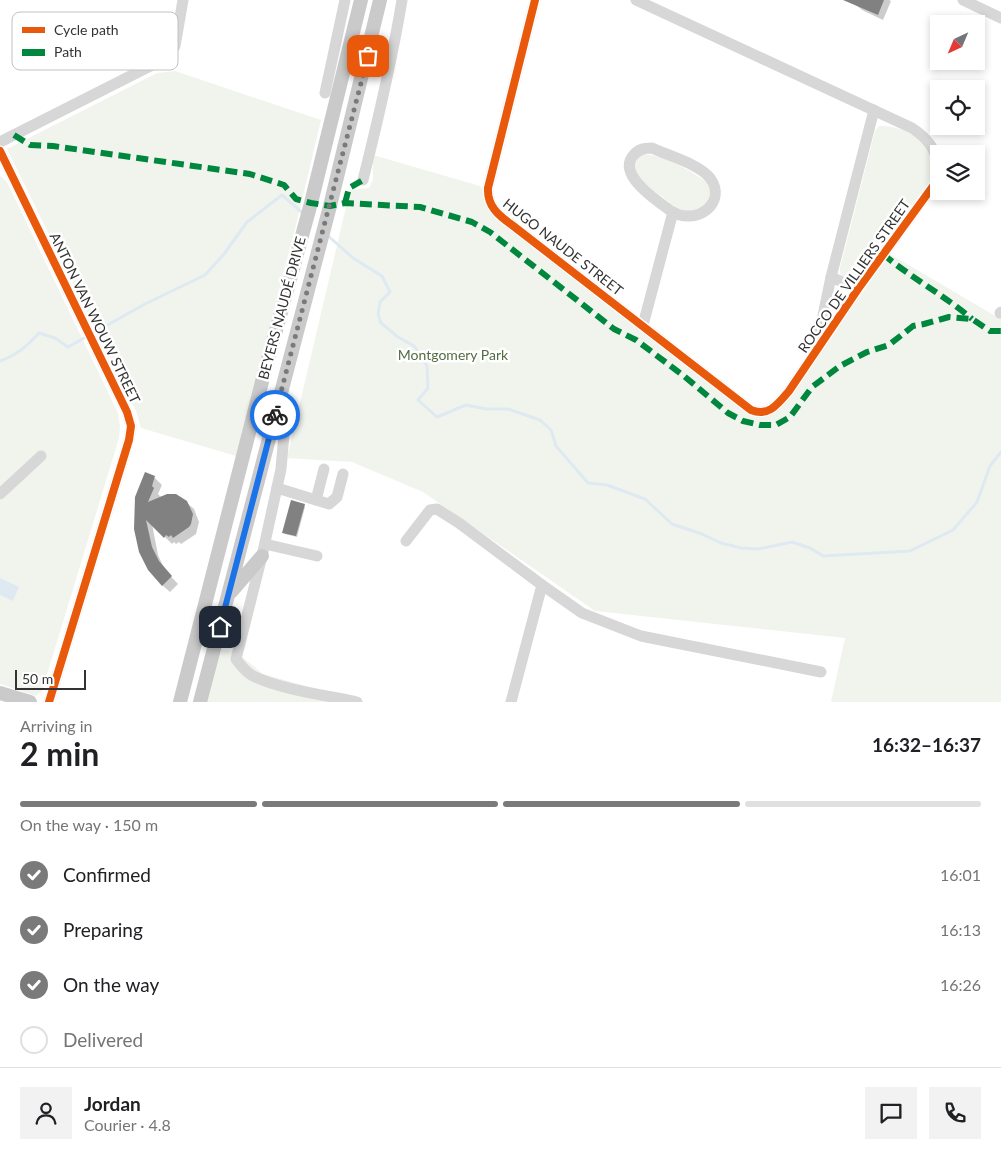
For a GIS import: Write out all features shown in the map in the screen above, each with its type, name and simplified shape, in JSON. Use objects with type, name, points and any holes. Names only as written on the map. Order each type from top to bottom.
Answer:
[{"type":"main road","name":"BEYERS NAUDÉ DRIVE","points":[[180,702],[223,531],[311,203],[362,0]]},
{"type":"main road","name":"BEYERS NAUDÉ DRIVE","points":[[200,702],[337,178],[380,0]]},
{"type":"main road","points":[[242,460],[262,466]]},
{"type":"main road","points":[[223,531],[244,536]]},
{"type":"main road","points":[[228,594],[263,550]]},
{"type":"main road","points":[[0,693],[30,702]]},
{"type":"street","points":[[178,28],[183,0]]},
{"type":"street","points":[[325,93],[345,0]]},
{"type":"street","points":[[363,180],[383,101],[402,0]]},
{"type":"street","name":"HUGO NAUDE STREET","points":[[535,0],[488,188],[488,198],[494,210],[751,410],[762,413],[767,411],[779,403],[789,391]]},
{"type":"street","points":[[636,0],[912,128],[923,135],[931,145]]},
{"type":"street","points":[[963,0],[1001,18]]},
{"type":"street","points":[[0,142],[142,70]]},
{"type":"street","name":"ROCCO DE VILLIERS STREET","points":[[816,350],[831,277],[874,110]]},
{"type":"street","points":[[643,148],[652,148],[699,169],[711,180],[715,189],[713,201],[704,212],[699,215],[686,217],[673,212],[638,184],[632,175],[628,166],[630,161],[635,153],[643,148]]},
{"type":"street","name":"ANTON VAN WOUW STREET","points":[[0,151],[88,330],[127,412],[131,426],[131,432],[49,702]]},
{"type":"street","name":"ROCCO DE VILLIERS STREET","points":[[789,391],[858,289],[930,190]]},
{"type":"street","points":[[643,325],[673,212]]},
{"type":"street","name":"ROCCO DE VILLIERS STREET","points":[[831,277],[858,289]]},
{"type":"street","name":"BEYERS NAUDÉ DRIVE","points":[[278,404],[284,434],[281,469],[236,660],[244,670],[254,676],[282,685],[357,702]]},
{"type":"street","points":[[0,494],[41,456]]},
{"type":"street","points":[[316,500],[324,469]]},
{"type":"street","points":[[276,488],[329,504],[337,497],[342,474]]},
{"type":"street","points":[[406,540],[430,510],[436,509],[459,523],[542,585],[582,612],[641,636],[821,672]]},
{"type":"street","points":[[263,550],[317,556]]},
{"type":"street","points":[[511,702],[542,585]]},
{"type":"green space","points":[[175,71],[321,120],[296,225],[236,456],[141,428],[136,411],[7,149],[157,73]]},
{"type":"green space","points":[[879,126],[890,127],[910,133],[919,139],[930,153],[930,180],[858,281],[855,282],[846,279],[840,274],[840,268],[875,131]]},
{"type":"green space","points":[[644,154],[661,158],[685,168],[707,182],[710,191],[708,203],[697,210],[684,210],[651,189],[635,171],[634,165],[637,159]]},
{"type":"green space","name":"Montgomery Park","points":[[373,155],[480,186],[497,216],[744,408],[777,406],[814,361],[890,254],[997,317],[1001,313],[1001,702],[831,702],[845,638],[595,611],[423,492],[352,462],[287,458],[350,190],[369,188],[373,180]]},
{"type":"green space","points":[[0,176],[7,182],[118,413],[120,426],[119,438],[42,691],[36,696],[0,684]]},
{"type":"green space","points":[[221,650],[235,651],[263,674],[363,702],[205,702]]},
{"type":"shaded area","points":[[0,578],[19,587],[13,601],[0,595]]},
{"type":"building","points":[[843,0],[884,0],[878,15]]},
{"type":"building","points":[[145,472],[155,476],[152,486],[154,488],[148,502],[167,494],[176,494],[187,501],[193,514],[189,527],[173,538],[171,535],[169,537],[166,535],[164,538],[146,520],[152,547],[159,561],[172,576],[162,586],[148,570],[139,552],[134,529],[135,497]]},
{"type":"building","points":[[291,500],[305,504],[296,536],[282,533]]},
{"type":"waterway","points":[[0,361],[21,350],[39,333],[55,338],[68,347],[145,304],[205,275],[224,254],[247,222],[282,195],[305,215]]},
{"type":"waterway","points":[[326,234],[353,258],[382,276],[390,292],[380,302],[378,314],[381,323],[398,337],[414,346],[427,366],[428,388],[418,400],[437,417],[466,405],[486,409],[508,409],[540,420],[551,430],[556,446],[588,483],[607,485],[645,499],[672,524],[702,534],[721,543],[741,548],[758,549],[792,542],[810,548],[823,556],[910,551],[953,530],[977,502],[990,466],[1001,452]]},
{"type":"marked path","points":[[14,135],[30,145],[53,146],[250,174],[284,185],[296,199],[311,203],[330,206],[345,203],[420,207],[472,222],[490,232],[614,329],[636,340],[684,376],[728,413],[743,421],[760,425],[776,425],[790,417],[812,387],[840,366],[867,352],[889,345],[913,326],[949,317],[972,319],[990,331],[1001,331]]},
{"type":"marked path","points":[[345,203],[349,188],[363,180]]},
{"type":"marked path","points":[[883,254],[972,319]]},
{"type":"cycle path","points":[[535,0],[488,188],[491,205],[498,214],[751,410],[763,412],[773,408],[789,391],[858,289],[930,190]]},
{"type":"cycle path","points":[[0,151],[127,412],[131,426],[129,440],[49,702]]},
{"type":"way so far","points":[[275,415],[368,56]]},
{"type":"route","points":[[220,627],[275,415]]}]
